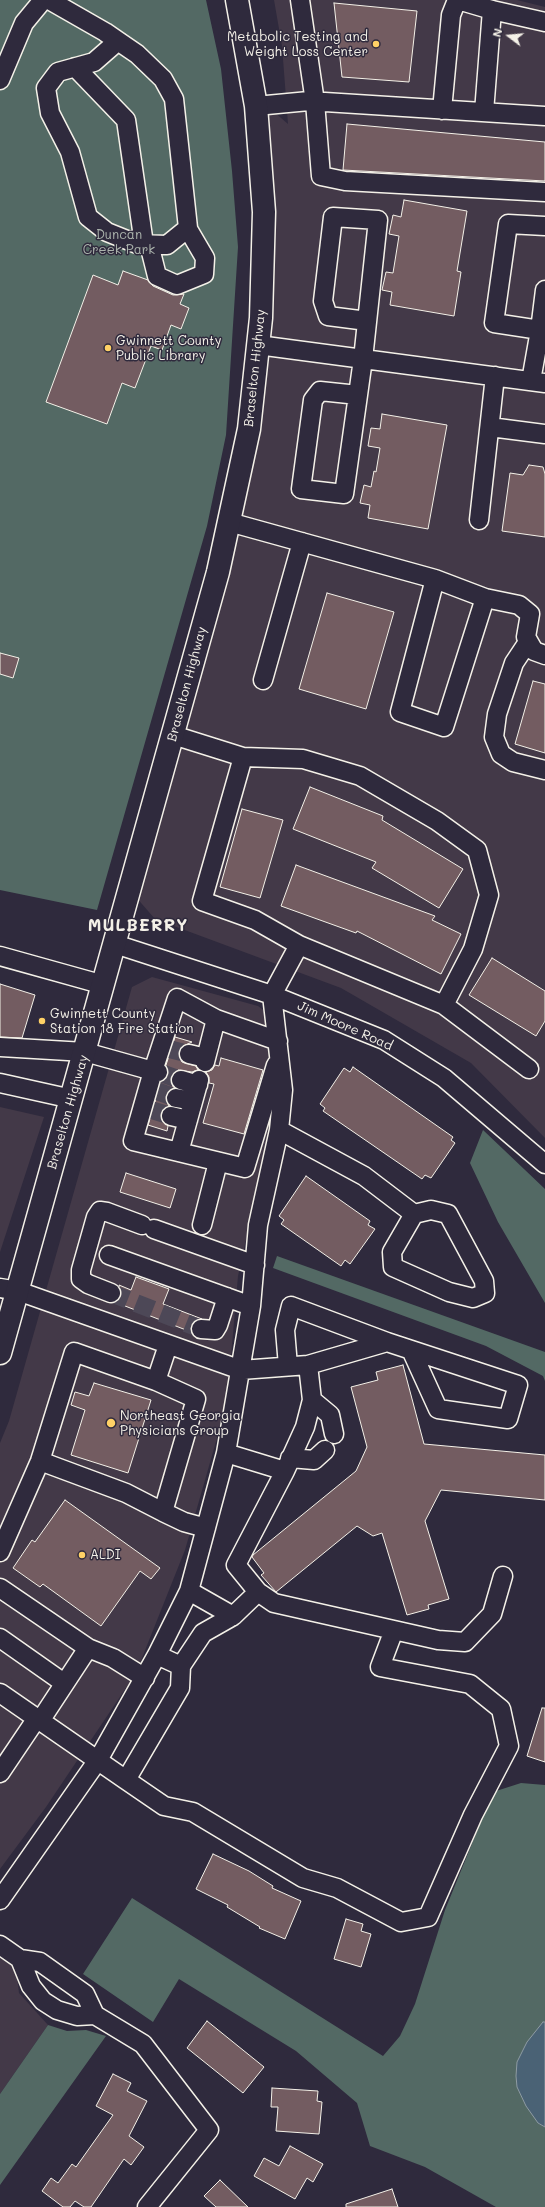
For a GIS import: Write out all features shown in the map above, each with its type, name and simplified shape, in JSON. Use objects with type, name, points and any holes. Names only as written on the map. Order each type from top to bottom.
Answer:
[{"type":"main road","name":"Braselton Highway","points":[[0,1352],[9,1290],[72,1099],[104,985],[218,572],[249,429],[261,318],[264,212],[256,106],[236,0]]},
{"type":"street","points":[[2,71],[24,23],[44,0]]},
{"type":"street","points":[[49,0],[137,54],[162,79],[174,99],[188,229],[205,258],[204,274],[177,285],[157,276],[146,244],[126,120],[75,67]]},
{"type":"street","points":[[300,0],[316,102],[321,176],[346,181],[545,192]]},
{"type":"street","points":[[442,110],[451,15],[458,0],[492,10],[545,22]]},
{"type":"street","points":[[484,112],[492,10]]},
{"type":"street","points":[[118,41],[94,62],[58,72],[46,88],[50,113],[70,152],[88,217],[107,232],[137,244],[167,245],[188,229]]},
{"type":"street","points":[[256,106],[316,102],[545,116]]},
{"type":"street","points":[[358,395],[320,391],[313,400],[301,489],[344,494],[358,395],[363,358],[378,220],[333,217],[323,301],[328,316],[367,321]]},
{"type":"street","points":[[542,330],[494,323],[508,224],[545,226]]},
{"type":"street","points":[[258,345],[538,382],[545,290]]},
{"type":"street","points":[[479,520],[495,376]]},
{"type":"street","points":[[490,427],[545,434]]},
{"type":"street","points":[[229,522],[435,579],[485,598],[519,605],[530,614],[526,637],[528,642],[534,651],[545,654]]},
{"type":"street","points":[[263,680],[302,542]]},
{"type":"street","points":[[435,579],[400,712],[444,727],[485,598]]},
{"type":"street","points":[[528,642],[514,663],[498,714],[494,737],[501,754],[513,762],[545,770]]},
{"type":"street","points":[[173,735],[243,757],[303,759],[360,776],[437,821],[477,850],[489,895],[473,948],[444,1005]]},
{"type":"street","points":[[243,757],[202,901],[256,920],[299,945],[444,1005],[529,1069]]},
{"type":"street","name":"Jim Moore Road","points":[[115,944],[272,995],[384,1040],[444,1078],[545,1164]]},
{"type":"street","points":[[0,1900],[98,1760],[145,1678],[189,1591],[226,1453],[251,1306],[258,1225],[279,1130],[283,1090],[272,995],[299,945]]},
{"type":"street","points":[[0,956],[104,985]]},
{"type":"street","points":[[177,998],[216,1019],[279,1048],[252,1148],[245,1168],[133,1141],[151,1089],[177,998]]},
{"type":"street","points":[[200,1058],[216,1019]]},
{"type":"street","points":[[0,1047],[85,1052],[156,1071]]},
{"type":"street","points":[[0,1083],[72,1099]]},
{"type":"street","points":[[179,1152],[179,1118],[189,1089]]},
{"type":"street","points":[[279,1130],[364,1176],[414,1214]]},
{"type":"street","points":[[252,1148],[274,1153]]},
{"type":"street","points":[[202,1225],[218,1162]]},
{"type":"street","points":[[431,1210],[448,1214],[484,1281],[485,1292],[473,1298],[450,1292],[393,1267],[392,1252],[414,1214],[431,1210]]},
{"type":"street","points":[[110,1292],[88,1284],[80,1279],[80,1270],[96,1216],[100,1211],[107,1212],[255,1265]]},
{"type":"street","points":[[109,1255],[251,1306]]},
{"type":"street","points":[[9,1290],[241,1370],[308,1365],[387,1342]]},
{"type":"street","points":[[201,1328],[215,1330],[227,1297]]},
{"type":"street","points":[[288,1366],[284,1330],[291,1306],[412,1352],[518,1385],[508,1419],[438,1408],[412,1352]]},
{"type":"street","points":[[156,1381],[168,1344]]},
{"type":"street","points":[[0,1552],[40,1461],[74,1352],[156,1381],[196,1399],[163,1512]]},
{"type":"street","points":[[308,1365],[312,1400],[305,1427],[288,1464],[236,1565],[258,1592],[274,1603],[438,1640],[465,1642],[492,1614],[504,1576]]},
{"type":"street","points":[[312,1400],[330,1415],[334,1434]]},
{"type":"street","points":[[226,1453],[288,1464],[314,1460],[326,1450]]},
{"type":"street","points":[[40,1461],[126,1493],[184,1522],[206,1528]]},
{"type":"street","points":[[0,1588],[88,1648],[113,1658],[145,1678]]},
{"type":"street","points":[[189,1591],[233,1616]]},
{"type":"street","points":[[126,1780],[180,1688],[182,1666],[203,1633],[233,1616],[258,1592]]},
{"type":"street","points":[[0,1693],[164,1806],[193,1812],[303,1878],[338,1888],[401,1922],[428,1917],[473,1815],[509,1746],[500,1709],[470,1684],[380,1668],[394,1630]]},
{"type":"street","points":[[0,1638],[64,1683]]},
{"type":"street","points":[[0,1773],[6,1752],[39,1719],[88,1648]]},
{"type":"street","points":[[157,1655],[182,1666]]},
{"type":"street","points":[[0,1945],[20,1959],[40,1962],[85,1994],[95,2015],[143,2044],[209,2130],[147,2207]]},
{"type":"street","points":[[20,1959],[31,1986],[43,2001],[57,2010],[77,2016],[95,2015]]},
{"type":"shaded area","points":[[274,0],[517,0],[545,7],[545,1138],[471,1063],[341,988],[155,919],[135,896],[268,326],[251,92],[288,124],[282,46]]},
{"type":"shaded area","points":[[152,977],[258,1006],[277,1020],[278,1093],[238,1276],[227,1403],[185,1550],[136,1673],[46,1807],[0,1869],[0,1443],[9,1421],[132,987]]},
{"type":"shaded area","points":[[0,1107],[44,1117],[0,1252]]},
{"type":"shaded area","points":[[0,1958],[16,1968],[19,1993],[48,2025],[0,2094]]},
{"type":"green space","name":"Duncan Creek Park","points":[[0,0],[206,0],[221,69],[232,171],[238,247],[226,435],[207,526],[97,910],[0,890]]},
{"type":"green space","points":[[483,1130],[545,1189],[545,1303],[498,1222],[470,1163]]},
{"type":"green space","points":[[277,1256],[545,1352],[545,1381],[543,1376],[486,1346],[273,1268]]},
{"type":"green space","points":[[521,1783],[545,1785],[545,2022],[543,2022],[538,2123],[545,2127],[545,2207],[496,2207],[425,2167],[370,2146],[357,2103],[296,2051],[179,1979],[153,2022],[83,1974],[132,1898],[383,2056],[400,2036],[415,2004],[445,1910],[493,1792]]},
{"type":"green space","points":[[48,2025],[67,2031],[86,2030],[106,2036],[0,2185],[0,2094]]},
{"type":"water","points":[[543,2022],[545,2022],[545,2127],[538,2123],[526,2106],[517,2087],[516,2076],[517,2062],[527,2042]]},
{"type":"building","name":"Metabolic Testing and Weight Loss Center","points":[[334,3],[417,11],[409,82],[342,77]]},
{"type":"building","points":[[347,124],[545,142],[545,181],[343,170]]},
{"type":"building","points":[[404,200],[467,211],[457,271],[461,272],[454,316],[390,305],[392,292],[382,290],[386,272],[393,273],[399,236],[389,234],[393,215],[401,217]]},
{"type":"building","name":"Gwinnett County Public Library","points":[[123,271],[148,280],[153,286],[173,295],[184,294],[180,304],[189,308],[181,329],[171,325],[162,350],[151,346],[135,388],[122,383],[107,424],[46,402],[93,275],[118,285]]},
{"type":"building","points":[[382,414],[447,425],[428,529],[368,518],[370,505],[360,503],[364,485],[371,487],[374,471],[376,472],[380,448],[368,446],[371,428],[380,429]]},
{"type":"building","points":[[529,465],[543,467],[545,474],[545,537],[502,531],[510,473],[523,475]]},
{"type":"building","points":[[327,593],[394,612],[366,709],[299,689]]},
{"type":"building","points":[[0,653],[19,658],[13,678],[0,674]]},
{"type":"building","points":[[533,681],[545,684],[545,753],[515,744]]},
{"type":"building","points":[[310,787],[383,816],[382,820],[463,869],[439,908],[372,868],[376,862],[293,829]]},
{"type":"building","points":[[242,809],[283,820],[260,898],[220,887]]},
{"type":"building","points":[[296,865],[435,916],[432,920],[461,934],[441,974],[357,931],[356,933],[281,906]]},
{"type":"building","points":[[492,958],[545,991],[545,1021],[536,1036],[469,995]]},
{"type":"building","points":[[0,984],[35,995],[22,1038],[0,1037]]},
{"type":"building","points":[[175,1037],[192,1042],[181,1047],[179,1057],[182,1062],[196,1066],[198,1070],[192,1072],[178,1070],[171,1077],[171,1083],[174,1088],[168,1092],[166,1101],[169,1106],[164,1109],[161,1114],[161,1119],[168,1126],[167,1131],[148,1125],[161,1082],[168,1074],[166,1065]]},
{"type":"building","points":[[221,1058],[263,1070],[244,1134],[203,1123],[214,1084],[209,1083],[209,1077],[206,1072],[212,1070],[215,1065],[219,1066]]},
{"type":"building","points":[[353,1067],[453,1137],[451,1140],[455,1143],[431,1178],[425,1175],[422,1179],[323,1111],[325,1108],[320,1104],[344,1068],[350,1072]]},
{"type":"building","points":[[126,1173],[176,1189],[170,1208],[120,1192]]},
{"type":"building","points":[[306,1176],[370,1221],[368,1225],[375,1229],[350,1264],[345,1260],[341,1266],[281,1224],[284,1220],[279,1216]]},
{"type":"building","points":[[136,1277],[169,1289],[163,1304],[202,1319],[193,1323],[191,1332],[115,1302],[121,1296],[119,1285],[131,1290]]},
{"type":"building","points":[[403,1365],[424,1444],[545,1455],[545,1500],[441,1490],[425,1521],[449,1599],[428,1605],[429,1609],[407,1615],[382,1533],[373,1536],[357,1526],[276,1592],[261,1575],[264,1573],[252,1557],[253,1555],[356,1471],[367,1447],[351,1387],[378,1380],[376,1372]]},
{"type":"building","points":[[94,1383],[151,1400],[128,1473],[71,1455],[85,1410],[71,1405],[75,1392],[89,1396]]},
{"type":"building","name":"ALDI","points":[[65,1500],[160,1568],[151,1579],[140,1571],[101,1626],[43,1584],[40,1587],[13,1568],[32,1540],[35,1542]]},
{"type":"building","points":[[542,1708],[545,1708],[545,1762],[527,1756]]},
{"type":"building","points":[[213,1854],[249,1871],[273,1886],[272,1888],[301,1901],[285,1939],[259,1928],[260,1927],[227,1907],[228,1905],[196,1889]]},
{"type":"building","points":[[346,1919],[363,1924],[361,1931],[371,1934],[361,1967],[334,1959]]},
{"type":"building","points":[[207,2021],[264,2067],[243,2093],[187,2048]]},
{"type":"building","points":[[113,2074],[131,2083],[127,2091],[147,2101],[129,2136],[144,2147],[131,2165],[124,2159],[91,2207],[84,2207],[75,2201],[70,2207],[63,2207],[42,2191],[51,2178],[58,2183],[72,2164],[76,2167],[113,2115],[96,2106]]},
{"type":"building","points":[[272,2088],[318,2091],[317,2101],[322,2102],[319,2134],[276,2131],[278,2107],[271,2107]]},
{"type":"building","points":[[290,2146],[323,2164],[313,2182],[307,2178],[295,2199],[254,2176],[264,2158],[279,2166]]},
{"type":"building","points":[[220,2180],[248,2207],[216,2207],[204,2196]]},
{"type":"building","points":[[392,2189],[398,2207],[346,2207],[346,2204]]},
{"type":"tunnel","points":[[165,1048],[189,1054]]},
{"type":"tunnel","points":[[158,1072],[181,1080]]},
{"type":"tunnel","points":[[154,1090],[176,1098]]},
{"type":"tunnel","points":[[148,1109],[171,1116]]},
{"type":"tunnel","points":[[111,1293],[201,1329]]},
{"type":"place","name":"Metabolic Testing and Weight Loss Center","points":[[376,44]]},
{"type":"place","name":"Gwinnett County Public Library","points":[[108,348]]},
{"type":"place","name":"Gwinnett County Station 18 Fire Station","points":[[42,1021]]},
{"type":"place","name":"Northeast Georgia Physicians Group","points":[[111,1423]]},
{"type":"place","name":"ALDI","points":[[82,1555]]},
{"type":"district","name":"MULBERRY","points":[[138,926]]}]
